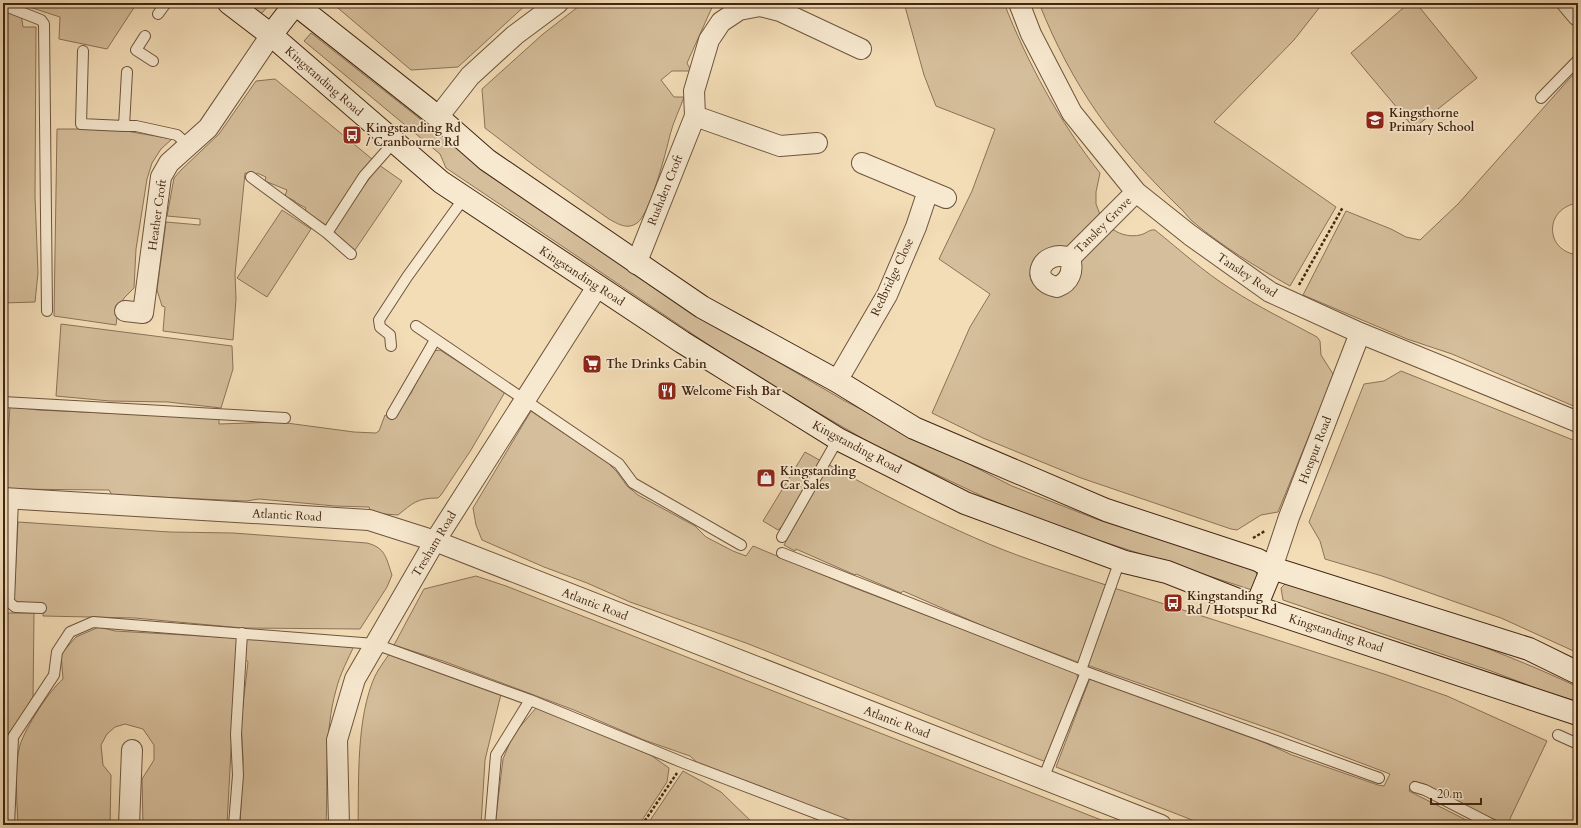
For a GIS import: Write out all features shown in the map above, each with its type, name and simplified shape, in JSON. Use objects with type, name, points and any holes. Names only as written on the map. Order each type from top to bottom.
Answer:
[{"type":"main road","name":"Kingstanding Road","points":[[229,3],[271,35],[441,182],[597,287],[838,439],[965,503],[1120,560],[1167,572],[1256,607],[1507,689],[1578,714]]},
{"type":"main road","points":[[271,35],[295,4],[438,117],[487,160],[636,264],[702,307],[838,381],[914,428],[1106,510],[1229,552],[1258,560],[1272,568],[1529,649],[1578,673]]},
{"type":"main road","points":[[1256,607],[1272,568]]},
{"type":"street","points":[[438,117],[470,76],[515,35],[558,3]]},
{"type":"street","name":"Tansley Road","points":[[1019,3],[1031,34],[1072,113],[1136,192],[1190,235],[1270,292],[1360,333],[1578,422]]},
{"type":"street","points":[[1567,3],[1578,16]]},
{"type":"street","name":"Rushden Croft","points":[[636,264],[695,116],[694,91],[709,40],[721,22],[739,10],[760,6],[783,7],[861,49]]},
{"type":"street","name":"Heather Croft","points":[[143,313],[161,177],[169,162],[208,128],[271,35]]},
{"type":"street","points":[[695,116],[780,146],[817,143]]},
{"type":"street","points":[[862,163],[946,198]]},
{"type":"street","name":"Redbridge Close","points":[[838,381],[887,295],[916,226],[928,191]]},
{"type":"street","name":"Tansley Grove","points":[[1070,258],[1136,192]]},
{"type":"street","name":"Tresham Road","points":[[339,825],[337,740],[355,679],[435,541],[597,287]]},
{"type":"street","name":"Hotspur Road","points":[[1272,568],[1289,517],[1360,333]]},
{"type":"street","name":"Atlantic Road","points":[[8,499],[370,520],[435,541],[1161,825]]},
{"type":"street","points":[[129,825],[132,750]]},
{"type":"lane","points":[[158,14],[166,3]]},
{"type":"lane","points":[[3,5],[41,20],[44,24],[47,311]]},
{"type":"lane","points":[[144,36],[136,50],[153,61]]},
{"type":"lane","points":[[83,51],[81,124],[136,126],[177,135],[189,146]]},
{"type":"lane","points":[[1541,98],[1578,60]]},
{"type":"lane","points":[[124,126],[127,72]]},
{"type":"lane","points":[[327,233],[364,176],[394,142]]},
{"type":"lane","points":[[251,177],[327,233],[351,254]]},
{"type":"lane","points":[[392,346],[390,335],[380,327],[380,320],[407,277],[464,198]]},
{"type":"lane","points":[[416,326],[620,464],[633,483],[742,545]]},
{"type":"lane","points":[[392,414],[435,340]]},
{"type":"lane","points":[[3,402],[285,418]]},
{"type":"lane","points":[[782,537],[838,439]]},
{"type":"lane","points":[[8,499],[9,602],[15,607],[41,608]]},
{"type":"lane","points":[[782,553],[1084,671],[1379,778]]},
{"type":"lane","points":[[1043,779],[1084,671],[1120,560]]},
{"type":"lane","points":[[9,825],[13,737],[54,675],[56,652],[70,632],[93,622],[375,644],[530,700],[684,763],[847,825]]},
{"type":"lane","points":[[234,825],[238,775],[236,734],[242,633]]},
{"type":"lane","points":[[490,825],[496,755],[530,700]]},
{"type":"lane","points":[[1558,735],[1578,744]]},
{"type":"lane","points":[[1415,787],[1425,790],[1493,825]]},
{"type":"path","points":[[1290,301],[1343,207]]},
{"type":"path","points":[[1229,552],[1269,529]]},
{"type":"path","points":[[642,825],[684,763]]},
{"type":"shaded area","points":[[17,3],[137,3],[107,49],[59,39],[60,17]]},
{"type":"shaded area","points":[[245,3],[268,3],[270,4],[261,14]]},
{"type":"shaded area","points":[[332,3],[528,3],[458,67],[411,70]]},
{"type":"shaded area","points":[[583,3],[714,3],[687,63],[691,71],[672,71],[661,80],[674,97],[684,97],[673,125],[657,182],[647,208],[637,223],[630,226],[623,226],[609,219],[536,167],[485,128],[482,89],[543,34]]},
{"type":"shaded area","points":[[904,3],[1004,3],[1034,70],[1071,133],[1100,173],[1096,192],[1096,204],[1101,217],[1065,251],[1042,254],[1050,291],[1075,262],[1109,231],[1114,230],[1133,236],[1155,230],[1202,268],[1241,296],[1317,337],[1320,341],[1321,355],[1333,374],[1332,379],[1278,512],[1261,515],[1237,530],[1231,529],[1081,478],[983,438],[932,413],[970,327],[990,294],[939,259],[972,191],[995,129],[936,106],[924,75]]},
{"type":"shaded area","points":[[1039,3],[1323,3],[1294,40],[1214,122],[1336,207],[1290,286],[1240,256],[1192,221],[1134,160],[1097,112],[1081,87],[1052,33]]},
{"type":"shaded area","points":[[1409,3],[1416,3],[1477,78],[1414,128],[1351,53]]},
{"type":"shaded area","points":[[3,8],[21,14],[23,27],[36,27],[35,196],[38,273],[35,302],[3,303]]},
{"type":"shaded area","points":[[311,33],[462,152],[735,337],[843,400],[1012,486],[1096,519],[1256,570],[1258,582],[1252,590],[1058,527],[984,497],[872,444],[752,374],[446,168],[440,154],[304,41]]},
{"type":"shaded area","points":[[1578,69],[1578,203],[1567,207],[1559,213],[1554,221],[1552,229],[1554,238],[1559,246],[1567,252],[1578,255],[1578,408],[1452,354],[1407,339],[1303,295],[1346,211],[1391,229],[1406,237],[1420,240],[1458,204]]},
{"type":"shaded area","points":[[275,79],[372,159],[326,225],[305,211],[306,208],[285,196],[287,190],[265,181],[266,177],[257,173],[256,175],[245,173],[235,274],[236,299],[233,340],[163,331],[165,307],[162,306],[157,290],[166,222],[200,225],[200,219],[167,216],[174,178],[219,134],[256,81]]},
{"type":"shaded area","points":[[57,129],[115,129],[172,139],[161,149],[152,163],[147,179],[136,249],[134,288],[124,298],[118,310],[116,325],[54,316]]},
{"type":"shaded area","points":[[379,165],[402,181],[355,250],[342,242],[333,230]]},
{"type":"shaded area","points":[[282,210],[311,229],[267,297],[237,278]]},
{"type":"shaded area","points":[[61,324],[232,346],[233,369],[221,408],[168,402],[110,401],[56,396]]},
{"type":"shaded area","points":[[440,350],[505,392],[471,450],[441,495],[438,498],[420,500],[398,515],[371,513],[369,507],[335,506],[259,499],[246,501],[112,495],[109,490],[5,489],[10,406],[38,410],[219,418],[219,424],[279,422],[354,432],[376,433],[379,431],[385,415],[392,420],[411,393],[432,351]]},
{"type":"shaded area","points":[[1401,371],[1578,442],[1578,653],[1501,618],[1382,576],[1325,559],[1320,541],[1309,522],[1364,384],[1384,381]]},
{"type":"shaded area","points":[[531,411],[607,462],[617,472],[627,486],[638,495],[695,526],[706,537],[733,551],[746,556],[753,546],[852,587],[1077,673],[1078,684],[1046,762],[746,643],[630,602],[482,540],[476,525],[473,508]]},
{"type":"shaded area","points":[[805,452],[821,461],[784,525],[778,530],[763,521]]},
{"type":"shaded area","points":[[826,463],[906,506],[989,544],[1032,561],[1106,585],[1080,663],[990,629],[903,591],[901,593],[796,549],[795,551],[784,545]]},
{"type":"shaded area","points":[[18,522],[170,532],[233,533],[367,543],[382,551],[392,575],[387,587],[360,629],[242,628],[135,618],[43,616],[44,604],[17,602],[14,599]]},
{"type":"shaded area","points":[[476,576],[506,586],[1114,825],[862,825],[832,816],[760,786],[701,766],[690,756],[644,740],[574,710],[443,661],[394,645],[424,589]]},
{"type":"shaded area","points":[[1289,580],[1435,629],[1543,671],[1578,687],[1578,704],[1491,671],[1283,600],[1281,588]]},
{"type":"shaded area","points":[[3,588],[6,588],[6,613],[34,613],[33,700],[7,736],[6,804],[3,804]]},
{"type":"shaded area","points":[[1114,588],[1384,674],[1447,696],[1547,741],[1507,825],[1475,811],[1427,785],[1413,781],[1409,791],[1476,825],[1205,825],[1056,767],[1090,678],[1248,735],[1292,755],[1378,785],[1384,786],[1390,774],[1279,732],[1087,665]]},
{"type":"shaded area","points":[[99,627],[115,631],[237,638],[227,825],[143,825],[142,779],[154,760],[154,745],[143,729],[125,724],[115,727],[107,734],[101,745],[103,765],[111,775],[110,825],[18,825],[16,785],[20,745],[32,720],[44,701],[63,679],[61,654],[76,637]]},
{"type":"shaded area","points":[[245,638],[355,644],[344,667],[332,706],[327,757],[326,825],[240,825],[243,759],[241,722],[248,662],[243,656]]},
{"type":"shaded area","points":[[390,653],[501,694],[485,760],[481,825],[358,825],[360,749],[364,711],[375,676]]},
{"type":"shaded area","points":[[536,708],[645,751],[669,768],[667,782],[639,825],[495,825],[503,759],[513,735]]},
{"type":"shaded area","points":[[683,771],[721,792],[755,825],[647,825]]},
{"type":"place","name":"Kingsthorne Primary School","points":[[1375,120]]},
{"type":"place","name":"Kingstanding Rd / Cranbourne Rd","points":[[352,135]]},
{"type":"place","name":"The Drinks Cabin","points":[[592,364]]},
{"type":"place","name":"Welcome Fish Bar","points":[[667,391]]},
{"type":"place","name":"Kingstanding Car Sales","points":[[766,478]]},
{"type":"place","name":"Kingstanding Rd / Hotspur Rd","points":[[1173,603]]}]
